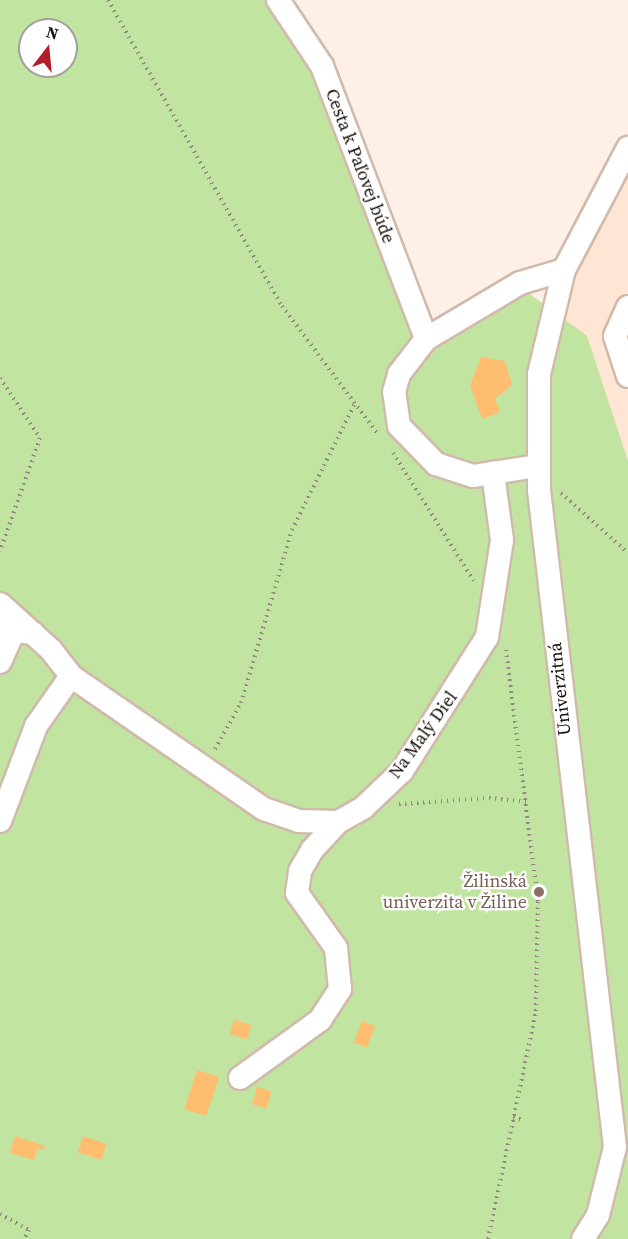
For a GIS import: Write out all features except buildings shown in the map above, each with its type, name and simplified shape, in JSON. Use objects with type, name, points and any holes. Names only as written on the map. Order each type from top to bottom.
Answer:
[{"type":"street","name":"Cesta k Paľovej búde","points":[[278,0],[322,66],[426,339]]},
{"type":"street","name":"Univerzitná","points":[[583,1239],[598,1215],[622,1149],[537,466],[539,374],[564,270],[628,148]]},
{"type":"street","points":[[537,466],[473,476],[435,464],[399,426],[393,406],[396,383],[426,339],[520,283],[564,270]]},
{"type":"street","points":[[628,307],[615,336],[628,376]]},
{"type":"street","name":"Na Malý Diel","points":[[338,822],[363,808],[402,771],[461,682],[487,637],[502,540],[494,473]]},
{"type":"street","points":[[0,604],[15,632],[71,676],[264,809],[298,821],[338,822]]},
{"type":"street","points":[[0,662],[15,632]]},
{"type":"street","points":[[0,820],[36,726],[71,676]]},
{"type":"street","points":[[240,1078],[320,1020],[340,989],[336,948],[297,893],[300,871],[312,850],[338,822]]},
{"type":"path","points":[[108,0],[282,306],[382,439]]},
{"type":"path","points":[[0,378],[40,438],[0,551]]},
{"type":"path","points":[[205,767],[241,703],[292,531],[355,403]]},
{"type":"path","points":[[388,448],[490,606]]},
{"type":"path","points":[[555,489],[628,553]]},
{"type":"path","points":[[489,1239],[536,1011],[538,901],[505,645]]},
{"type":"path","points":[[363,808],[425,799],[527,802]]},
{"type":"path","points":[[513,1118],[524,1120]]},
{"type":"path","points":[[0,1214],[29,1230],[24,1239]]},
{"type":"shaded area","points":[[628,175],[628,1110],[558,327],[590,242]]},
{"type":"green space","points":[[0,0],[268,0],[304,50],[420,357],[523,289],[587,336],[628,461],[628,1239],[0,1239]]},
{"type":"place","name":"Žilinská univerzita v Žiline","points":[[539,892]]}]
